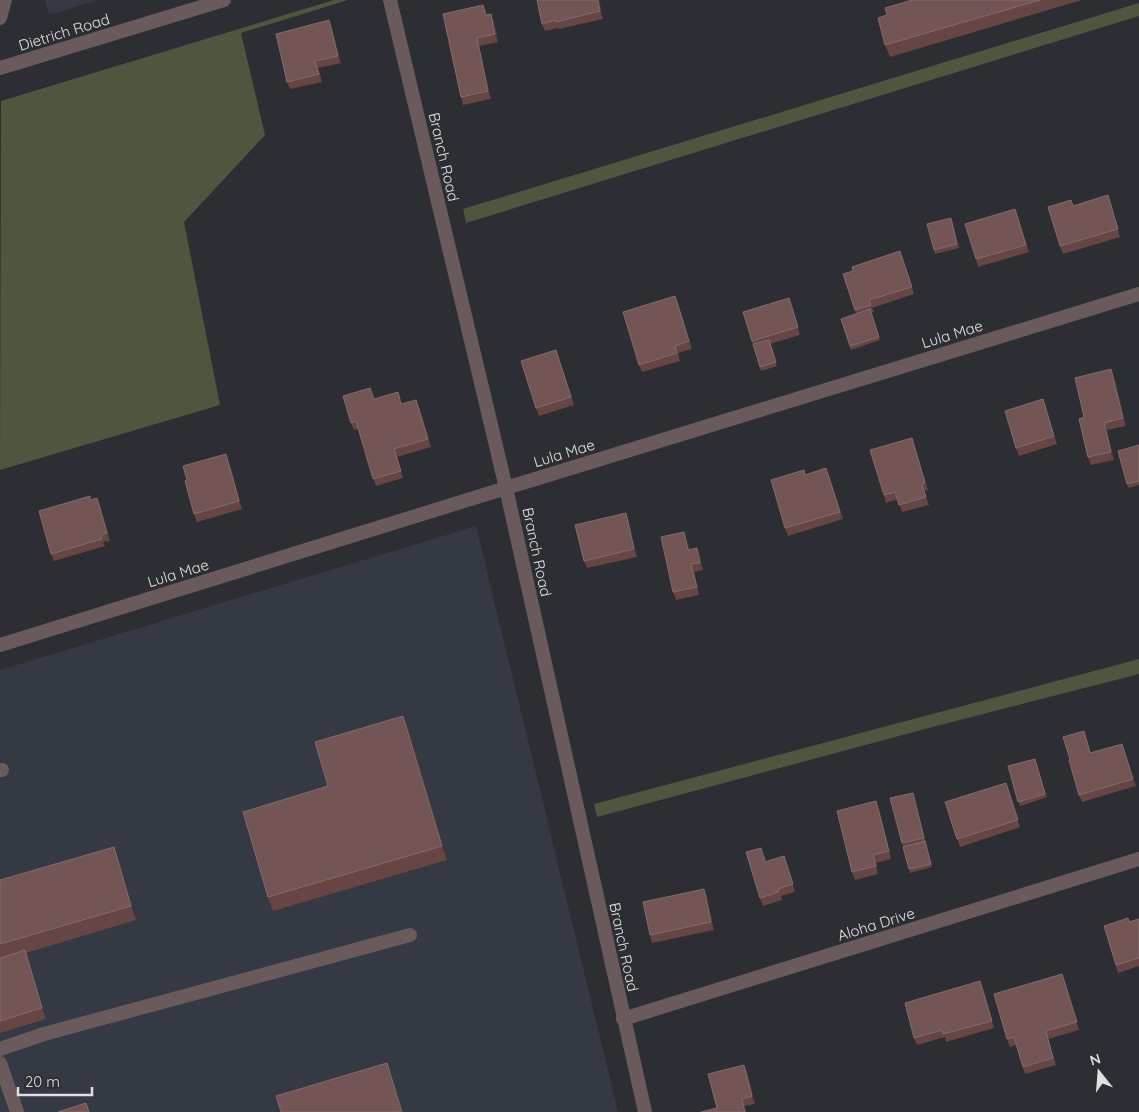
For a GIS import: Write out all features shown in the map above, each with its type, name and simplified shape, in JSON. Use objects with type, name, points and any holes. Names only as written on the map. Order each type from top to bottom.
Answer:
[{"type":"street","points":[[0,18],[5,0]]},
{"type":"street","name":"Dietrich Road","points":[[0,68],[224,0]]},
{"type":"street","name":"Branch Road","points":[[390,0],[506,488],[645,1112]]},
{"type":"street","name":"Lula Mae","points":[[0,644],[1139,294]]},
{"type":"street","name":"Aloha Drive","points":[[623,1019],[1139,859]]},
{"type":"street","points":[[0,1049],[44,1034],[410,935]]},
{"type":"street","points":[[0,1063],[17,1112]]},
{"type":"shaded area","points":[[45,0],[99,0],[49,15]]},
{"type":"shaded area","points":[[476,526],[618,1112],[0,1112],[0,670]]},
{"type":"green space","points":[[334,0],[348,0],[241,33],[265,135],[184,222],[220,405],[0,470],[1,101]]},
{"type":"green space","points":[[1139,3],[1139,16],[466,223],[463,209]]},
{"type":"green space","points":[[1139,659],[1139,674],[597,817],[594,804]]},
{"type":"building","points":[[537,0],[598,0],[600,11],[542,24]]},
{"type":"building","points":[[912,0],[1040,0],[885,45],[878,18],[887,15],[885,8]]},
{"type":"building","points":[[483,5],[486,15],[491,14],[495,34],[477,38],[488,91],[461,97],[443,14]]},
{"type":"building","points":[[329,20],[338,56],[315,61],[319,74],[287,82],[276,34]]},
{"type":"building","points":[[1108,195],[1118,229],[1060,246],[1048,207],[1071,200],[1073,206]]},
{"type":"building","points":[[1015,209],[1026,245],[976,259],[965,224]]},
{"type":"building","points":[[951,218],[957,244],[934,250],[927,224]]},
{"type":"building","points":[[900,251],[912,287],[869,300],[871,305],[855,310],[843,274],[853,271],[852,267]]},
{"type":"building","points":[[675,296],[689,341],[675,346],[677,353],[639,365],[623,312]]},
{"type":"building","points":[[789,298],[798,327],[752,341],[743,312]]},
{"type":"building","points":[[870,309],[879,337],[850,346],[841,319]]},
{"type":"building","points":[[769,340],[776,362],[760,367],[753,344]]},
{"type":"building","points":[[556,350],[571,397],[536,408],[521,361]]},
{"type":"building","points":[[1111,369],[1123,418],[1104,423],[1111,452],[1088,457],[1079,419],[1084,417],[1075,378]]},
{"type":"building","points":[[370,388],[374,399],[398,392],[401,404],[416,400],[428,439],[394,449],[401,471],[373,479],[356,421],[351,423],[343,396]]},
{"type":"building","points":[[1043,399],[1054,436],[1016,448],[1005,411]]},
{"type":"building","points":[[912,438],[925,483],[922,484],[926,497],[899,505],[895,492],[884,495],[870,450]]},
{"type":"building","points":[[1139,445],[1139,481],[1127,484],[1118,451]]},
{"type":"building","points":[[226,454],[239,501],[194,514],[183,466]]},
{"type":"building","points":[[826,468],[840,512],[785,528],[771,480],[804,470],[805,475]]},
{"type":"building","points":[[90,496],[90,500],[97,498],[107,533],[101,535],[102,539],[51,554],[39,511]]},
{"type":"building","points":[[626,513],[634,549],[584,561],[575,525]]},
{"type":"building","points":[[684,532],[688,550],[697,548],[700,563],[691,564],[697,587],[673,592],[661,537]]},
{"type":"building","points":[[403,716],[442,846],[268,897],[243,812],[328,786],[315,742]]},
{"type":"building","points":[[1084,731],[1090,753],[1122,744],[1133,779],[1079,795],[1063,737]]},
{"type":"building","points":[[1035,759],[1045,794],[1018,802],[1008,766]]},
{"type":"building","points":[[1006,783],[1018,820],[957,839],[945,802]]},
{"type":"building","points":[[913,793],[924,838],[902,843],[890,798]]},
{"type":"building","points":[[876,801],[889,851],[873,855],[876,866],[852,872],[837,811]]},
{"type":"building","points":[[925,841],[931,864],[909,869],[903,847]]},
{"type":"building","points":[[114,847],[131,906],[0,944],[0,880]]},
{"type":"building","points":[[761,848],[765,862],[784,856],[793,884],[778,889],[779,892],[760,898],[746,852]]},
{"type":"building","points":[[704,889],[711,922],[650,935],[643,902]]},
{"type":"building","points":[[1128,918],[1129,922],[1139,919],[1139,958],[1116,965],[1104,926]]},
{"type":"building","points":[[25,950],[42,1008],[0,1021],[0,958]]},
{"type":"building","points":[[1062,974],[1077,1022],[1046,1031],[1053,1058],[1023,1067],[1014,1037],[1007,1039],[994,994]]},
{"type":"building","points":[[980,981],[992,1021],[943,1034],[942,1030],[914,1038],[905,1003]]},
{"type":"building","points":[[387,1063],[402,1112],[281,1112],[276,1096]]},
{"type":"building","points":[[744,1065],[752,1096],[742,1099],[745,1112],[701,1112],[717,1108],[708,1074]]},
{"type":"building","points":[[86,1103],[89,1112],[58,1112]]}]
